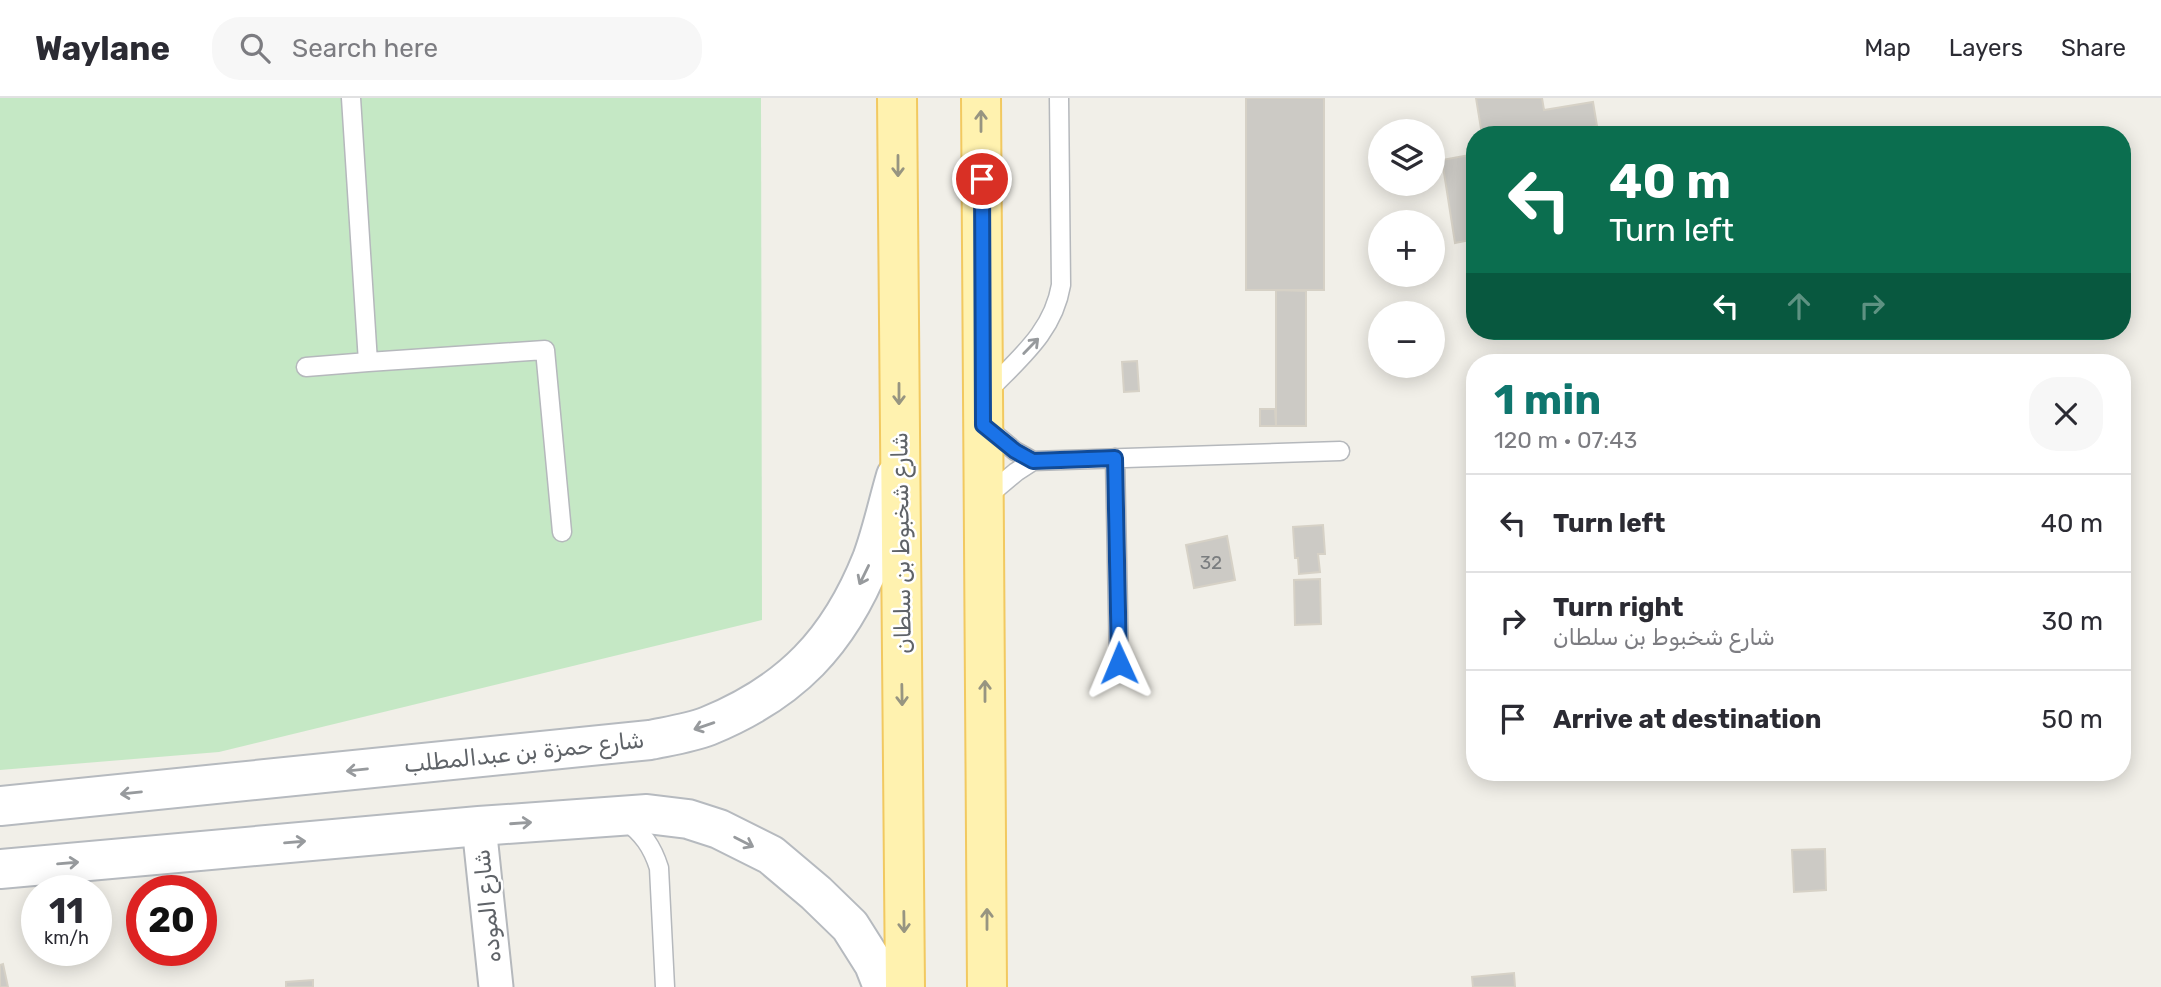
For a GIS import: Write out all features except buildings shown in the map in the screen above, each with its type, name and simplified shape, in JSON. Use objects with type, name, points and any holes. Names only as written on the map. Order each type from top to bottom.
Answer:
[{"type":"main road","name":"شارع شخبوط بن سلطان","points":[[897,98],[905,987]]},
{"type":"main road","points":[[981,98],[987,987]]},
{"type":"street","name":"شارع حمزة بن عبدالمطلب","points":[[0,806],[650,740],[705,727],[754,704],[806,666],[841,623],[872,558],[900,464]]},
{"type":"street","points":[[0,869],[479,826],[647,814],[688,819],[719,829],[771,855],[816,893],[850,926],[874,964],[883,987]]},
{"type":"street","name":"شارع الموده","points":[[479,826],[496,987]]},
{"type":"lane","points":[[351,98],[368,362]]},
{"type":"lane","points":[[1033,461],[1007,445],[983,410],[1043,333],[1058,301],[1061,285],[1059,98]]},
{"type":"lane","points":[[306,367],[545,349],[562,532]]},
{"type":"lane","points":[[984,499],[1007,478],[1033,461],[1340,451]]},
{"type":"lane","points":[[1115,458],[1119,663]]},
{"type":"lane","points":[[619,816],[641,832],[653,850],[659,868],[665,987]]},
{"type":"green space","points":[[0,98],[761,98],[762,620],[219,752],[0,770]]},
{"type":"route","points":[[982,179],[983,425],[1015,451],[1033,461],[1115,458],[1119,663]]}]
